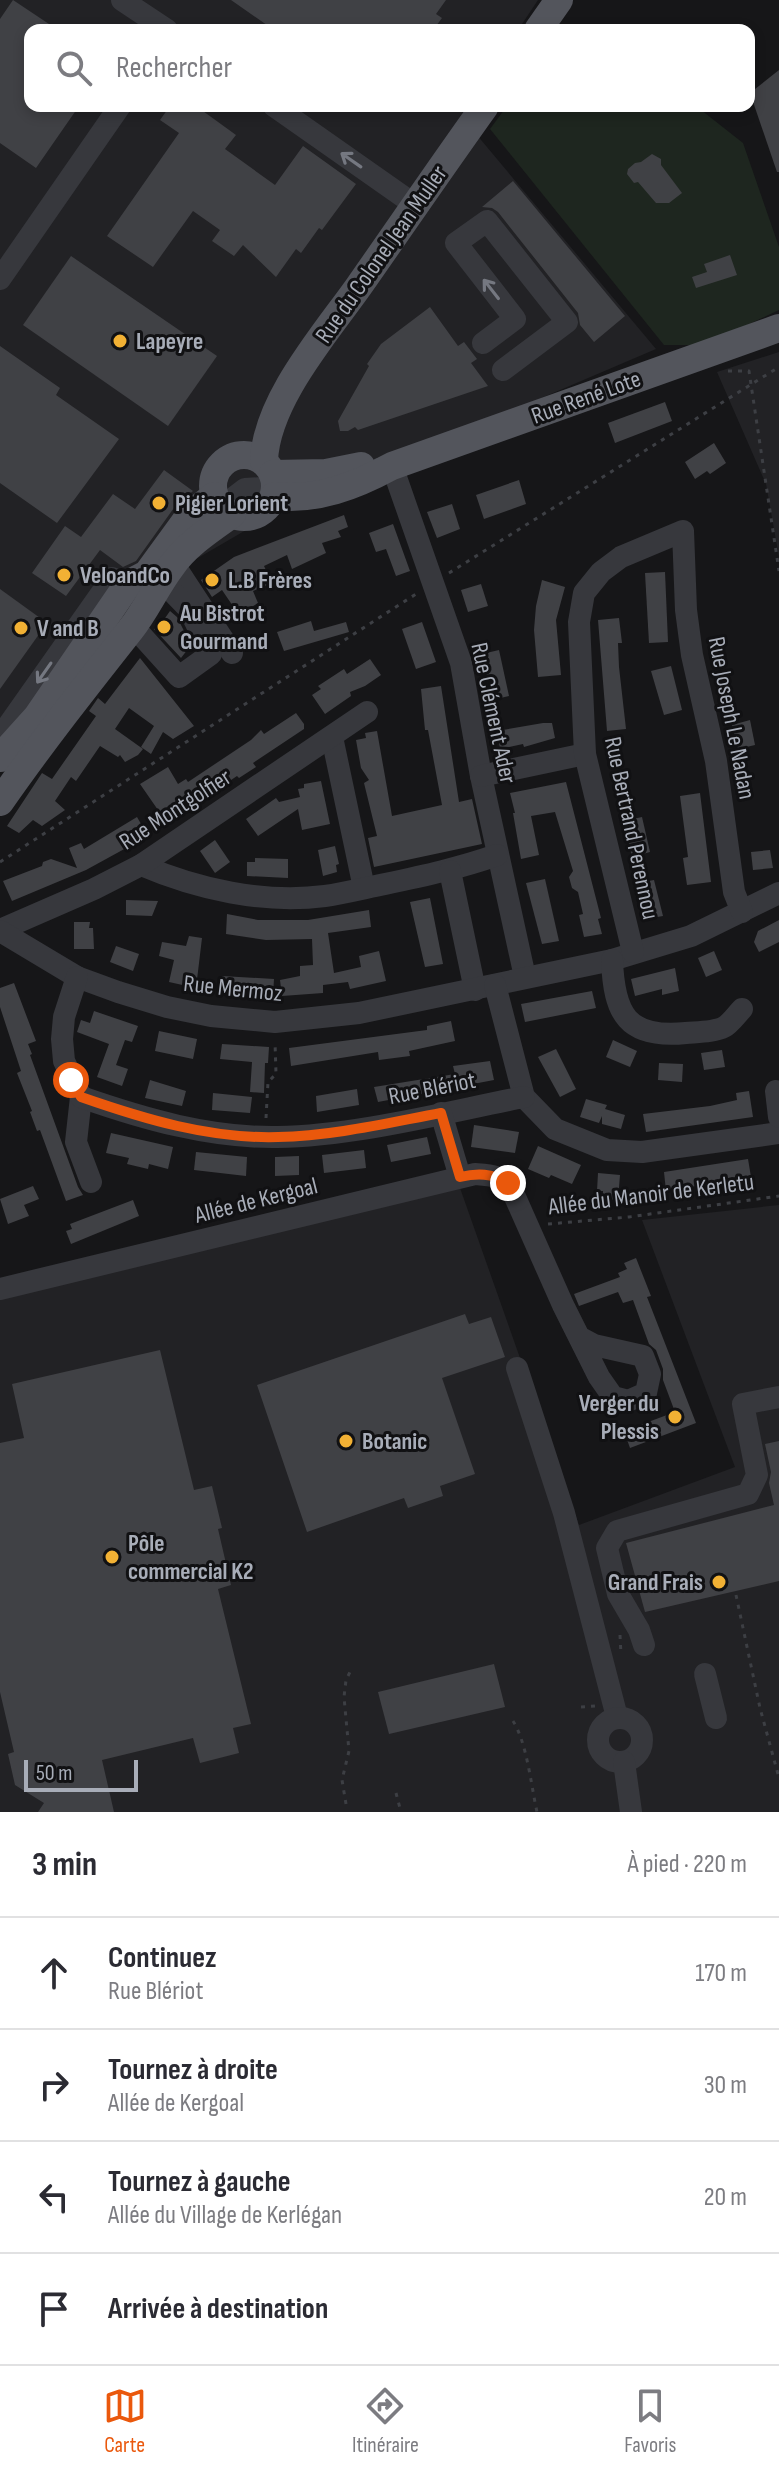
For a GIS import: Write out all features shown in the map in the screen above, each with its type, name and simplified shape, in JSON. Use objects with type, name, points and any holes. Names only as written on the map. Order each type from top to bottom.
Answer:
[{"type":"main road","points":[[542,24],[559,0]]},
{"type":"main road","name":"Rue du Colonel Jean Muller","points":[[264,476],[248,438],[280,404],[307,360],[481,112]]},
{"type":"main road","name":"Rue René Lote","points":[[264,476],[326,473],[375,461],[392,466],[779,328]]},
{"type":"main road","points":[[225,460],[264,476],[267,507],[257,514],[244,517],[222,506],[213,483],[217,470],[225,460]]},
{"type":"main road","points":[[0,802],[34,751],[54,731],[133,626],[167,572],[204,534],[222,506]]},
{"type":"main road","points":[[0,758],[37,717],[128,584],[147,574],[190,515],[222,506]]},
{"type":"street","points":[[122,0],[158,24]]},
{"type":"street","points":[[0,279],[116,112]]},
{"type":"street","points":[[283,112],[415,205]]},
{"type":"street","points":[[483,343],[515,319],[456,243],[487,221],[567,322],[503,370]]},
{"type":"street","name":"Rue Clément Ader","points":[[392,466],[461,663],[497,855],[525,977]]},
{"type":"street","points":[[34,751],[53,715],[138,594],[151,582],[178,543],[222,506]]},
{"type":"street","name":"Rue Bertrand Perennou","points":[[683,531],[621,557],[601,572],[584,593],[579,622],[585,754],[623,956],[613,990],[622,1012],[639,1030],[667,1035],[724,1027],[742,1009]]},
{"type":"street","name":"Rue Joseph Le Nadan","points":[[683,531],[686,610],[692,655],[716,761],[734,892],[742,912]]},
{"type":"street","points":[[133,626],[179,677],[211,654],[167,572]]},
{"type":"street","points":[[167,572],[232,653]]},
{"type":"street","points":[[0,737],[112,578],[128,584]]},
{"type":"street","name":"Rue Montgolfier","points":[[0,930],[141,865],[367,712]]},
{"type":"street","points":[[0,783],[35,733],[53,715]]},
{"type":"street","points":[[332,737],[364,888]]},
{"type":"street","points":[[481,776],[585,754]]},
{"type":"street","points":[[141,865],[173,879],[217,890],[272,897],[323,896],[450,871],[497,855]]},
{"type":"street","points":[[450,871],[485,987],[524,1097],[555,1129],[587,1144],[623,1152],[779,1133]]},
{"type":"street","name":"Rue Mermoz","points":[[0,930],[77,977],[167,1007],[211,1016],[275,1022],[359,1013],[623,956],[691,936],[779,893]]},
{"type":"street","points":[[77,977],[64,1017],[62,1039],[64,1061],[81,1097],[76,1142],[91,1182]]},
{"type":"street","points":[[776,1091],[779,1117]]},
{"type":"street","name":"Rue Blériot","points":[[81,1097],[134,1116],[208,1133],[266,1137],[335,1133],[524,1097]]},
{"type":"street","points":[[441,1113],[460,1177]]},
{"type":"street","name":"Allée de Kergoal","points":[[0,1289],[460,1177],[493,1175],[508,1183],[579,1337]]},
{"type":"street","points":[[517,1368],[564,1513],[617,1717]]},
{"type":"street","points":[[644,1645],[618,1594],[607,1548],[617,1531],[748,1494],[757,1475],[743,1404],[779,1397]]},
{"type":"street","points":[[705,1674],[716,1718]]},
{"type":"street","points":[[617,1717],[634,1721],[643,1736],[638,1753],[624,1762],[604,1755],[598,1742],[604,1723],[617,1717]]},
{"type":"street","points":[[624,1762],[631,1812]]},
{"type":"path","points":[[721,349],[727,371],[749,371],[779,571]]},
{"type":"path","points":[[0,862],[433,583],[779,367]]},
{"type":"path","points":[[266,1137],[268,1082],[276,1074],[275,1022]]},
{"type":"path","name":"Allée du Manoir de Kerletu","points":[[528,1226],[658,1213],[779,1196]]},
{"type":"path","points":[[736,1595],[760,1708],[779,1778]]},
{"type":"path","points":[[346,1804],[342,1780],[349,1751],[344,1697],[351,1670]]},
{"type":"path","points":[[513,1721],[528,1762],[537,1812]]},
{"type":"path","points":[[396,1793],[401,1812]]},
{"type":"shaded area","points":[[0,0],[538,0],[522,24],[24,24],[24,112],[463,112],[461,116],[656,349],[284,508],[191,562],[0,770]]},
{"type":"shaded area","points":[[503,112],[704,112],[743,143],[779,247],[779,310],[705,345],[664,345],[490,129]]},
{"type":"shaded area","points":[[779,352],[779,557],[766,484],[717,372]]},
{"type":"shaded area","points":[[460,1188],[579,1525],[735,1467],[642,1220],[779,1205],[779,1812],[0,1812],[0,1298]]},
{"type":"building","points":[[13,0],[49,24],[24,24],[24,112],[75,112],[36,168],[0,143],[0,19]]},
{"type":"building","points":[[231,0],[446,0],[436,14],[442,18],[438,24],[265,24]]},
{"type":"building","points":[[779,70],[779,172],[755,108],[755,89]]},
{"type":"building","points":[[166,112],[204,112],[236,135],[225,149],[275,185],[303,146],[356,184],[322,230],[319,228],[301,253],[296,249],[276,277],[243,245],[234,256],[212,241],[220,230],[193,211],[153,267],[107,236],[179,133],[160,120]]},
{"type":"building","points":[[652,154],[661,159],[661,165],[682,193],[669,203],[656,203],[627,174],[635,163]]},
{"type":"building","points":[[513,181],[625,316],[594,342],[580,325],[578,313],[498,212],[482,207]]},
{"type":"building","points":[[730,255],[737,275],[696,288],[692,277],[707,272],[704,264]]},
{"type":"building","name":"Lapeyre","points":[[71,256],[217,356],[168,426],[23,325]]},
{"type":"building","points":[[430,307],[458,346],[464,342],[477,359],[471,363],[488,386],[358,430],[355,427],[340,431],[338,421],[369,366],[367,364],[381,344]]},
{"type":"building","points":[[0,346],[60,388],[56,395],[119,439],[57,523],[0,483]]},
{"type":"building","points":[[665,402],[672,421],[615,443],[608,423]]},
{"type":"building","points":[[714,443],[726,463],[710,474],[707,471],[695,479],[685,462]]},
{"type":"building","points":[[164,470],[193,491],[176,505],[136,561],[123,567],[100,550],[66,596],[32,573],[65,526],[81,537],[113,494],[135,509]]},
{"type":"building","points":[[519,480],[526,504],[484,519],[476,495]]},
{"type":"building","points":[[452,504],[460,529],[437,538],[427,512]]},
{"type":"building","points":[[344,515],[348,527],[338,531],[341,537],[322,543],[326,553],[292,569],[287,555],[264,566],[272,583],[253,591],[258,603],[239,615],[222,590],[212,597],[201,580],[234,557]]},
{"type":"building","points":[[393,524],[410,571],[396,576],[386,549],[376,552],[369,533]]},
{"type":"building","points":[[665,572],[668,642],[649,643],[645,573]]},
{"type":"building","points":[[542,580],[565,587],[556,620],[561,675],[538,677],[534,630]]},
{"type":"building","points":[[481,584],[488,606],[468,612],[461,590]]},
{"type":"building","points":[[0,589],[47,623],[0,689]]},
{"type":"building","points":[[170,611],[177,617],[188,639],[186,641],[191,645],[181,658],[154,629]]},
{"type":"building","points":[[619,618],[622,643],[618,643],[619,667],[626,729],[607,731],[598,620]]},
{"type":"building","points":[[311,621],[314,631],[346,622],[349,632],[284,651],[277,632]]},
{"type":"building","points":[[422,622],[436,662],[416,669],[402,629]]},
{"type":"building","points":[[499,650],[509,696],[492,700],[482,654]]},
{"type":"building","points":[[140,658],[194,726],[173,739],[163,732],[151,754],[141,747],[154,726],[129,708],[115,729],[143,749],[138,755],[125,762],[120,755],[118,757],[100,746],[76,781],[71,777],[55,801],[65,810],[42,826],[33,820],[19,833],[7,826],[42,773],[52,779],[96,716],[89,711],[98,698],[105,704]]},
{"type":"building","points":[[370,659],[381,675],[350,692],[351,696],[325,714],[312,695],[321,689],[318,686],[344,669],[347,674]]},
{"type":"building","points":[[671,666],[682,710],[664,715],[651,671]]},
{"type":"building","points":[[441,686],[459,802],[472,799],[482,844],[374,867],[368,838],[377,836],[364,783],[369,780],[361,768],[356,740],[366,738],[365,733],[377,731],[392,816],[442,805],[428,730],[425,730],[421,689]]},
{"type":"building","points":[[296,713],[304,729],[253,763],[256,767],[239,778],[237,776],[167,823],[140,784],[168,767],[178,784],[186,779],[188,782],[261,730],[264,734]]},
{"type":"building","points":[[750,720],[755,745],[738,749],[732,725]]},
{"type":"building","points":[[552,723],[555,738],[524,747],[523,744],[500,749],[497,731]]},
{"type":"building","points":[[321,781],[330,824],[302,830],[298,809],[258,836],[246,819],[276,798],[279,802],[300,797],[298,789],[304,788],[304,784]]},
{"type":"building","points":[[566,782],[601,918],[598,919],[602,934],[584,937],[578,892],[572,888],[569,877],[573,871],[555,812],[531,816],[539,855],[521,859],[510,793]]},
{"type":"building","points":[[700,793],[711,882],[687,885],[683,858],[688,857],[680,796]]},
{"type":"building","points":[[137,817],[148,836],[86,870],[12,901],[3,881],[42,866],[43,862],[51,859],[77,868],[69,848],[81,843],[84,849]]},
{"type":"building","points":[[642,817],[650,852],[632,857],[624,821]]},
{"type":"building","points":[[215,840],[230,862],[215,873],[200,851]]},
{"type":"building","points":[[335,846],[339,864],[336,865],[337,872],[323,876],[318,850]]},
{"type":"building","points":[[770,850],[773,868],[753,870],[751,852]]},
{"type":"building","points":[[255,858],[288,859],[288,878],[247,876],[247,862],[255,862]]},
{"type":"building","points":[[545,879],[559,941],[542,944],[526,883]]},
{"type":"building","points":[[654,880],[663,916],[646,919],[638,883]]},
{"type":"building","points":[[430,898],[443,964],[425,967],[410,902]]},
{"type":"building","points":[[126,900],[158,901],[152,916],[126,915]]},
{"type":"building","points":[[369,910],[371,927],[328,933],[334,973],[361,967],[359,956],[379,951],[386,981],[350,989],[348,982],[323,985],[323,993],[282,996],[280,980],[300,976],[300,966],[313,965],[312,939],[266,940],[226,934],[227,914],[258,920],[308,920]]},
{"type":"building","points":[[779,920],[779,942],[759,952],[754,942],[758,931]]},
{"type":"building","points":[[74,922],[90,922],[94,949],[74,949]]},
{"type":"building","points":[[189,936],[202,938],[196,988],[169,982],[174,960],[159,956],[162,942],[186,946]]},
{"type":"building","points":[[116,946],[139,954],[133,971],[110,962]]},
{"type":"building","points":[[714,951],[722,970],[706,977],[698,958]]},
{"type":"building","points":[[675,968],[679,991],[662,995],[662,989],[635,996],[631,979]]},
{"type":"building","points":[[222,976],[274,979],[273,996],[220,992]]},
{"type":"building","points":[[14,983],[36,1041],[28,1044],[30,1055],[83,1195],[66,1201],[40,1130],[37,1131],[30,1112],[17,1073],[21,1071],[0,1007],[0,988]]},
{"type":"building","points":[[592,991],[596,1008],[525,1022],[521,1004]]},
{"type":"building","points":[[94,1011],[138,1026],[132,1042],[125,1040],[116,1065],[128,1069],[122,1086],[97,1077],[109,1044],[77,1032],[81,1020],[90,1023]]},
{"type":"building","points":[[451,1021],[455,1041],[409,1051],[410,1056],[379,1060],[378,1052],[291,1066],[289,1048],[427,1030],[427,1026]]},
{"type":"building","points":[[159,1031],[197,1039],[193,1059],[155,1051]]},
{"type":"building","points":[[613,1040],[637,1051],[630,1067],[606,1057]]},
{"type":"building","points":[[222,1044],[269,1047],[264,1093],[250,1092],[252,1062],[220,1059]]},
{"type":"building","points":[[556,1049],[576,1089],[560,1097],[538,1057]]},
{"type":"building","points":[[722,1050],[725,1067],[704,1070],[701,1053]]},
{"type":"building","points":[[490,1061],[494,1080],[378,1102],[374,1087],[455,1074],[453,1066]]},
{"type":"building","points":[[659,1063],[683,1064],[682,1082],[658,1080]]},
{"type":"building","points":[[150,1080],[186,1091],[182,1106],[145,1098]]},
{"type":"building","points":[[357,1089],[359,1105],[317,1112],[316,1096]]},
{"type":"building","points":[[749,1091],[753,1117],[646,1132],[643,1114],[710,1106],[737,1100],[736,1093]]},
{"type":"building","points":[[213,1093],[252,1097],[250,1113],[212,1110]]},
{"type":"building","points":[[586,1099],[607,1105],[605,1109],[625,1115],[621,1129],[602,1124],[602,1116],[599,1123],[580,1117]]},
{"type":"building","points":[[474,1125],[519,1132],[515,1153],[471,1147]]},
{"type":"building","points":[[111,1133],[173,1147],[168,1169],[149,1164],[148,1169],[127,1164],[129,1158],[106,1153]]},
{"type":"building","points":[[427,1137],[431,1154],[391,1162],[387,1145]]},
{"type":"building","points":[[538,1146],[581,1165],[572,1184],[528,1169]]},
{"type":"building","points":[[364,1150],[366,1168],[324,1173],[322,1155]]},
{"type":"building","points":[[196,1152],[247,1157],[246,1176],[194,1170]]},
{"type":"building","points":[[299,1156],[299,1175],[275,1176],[275,1157]]},
{"type":"building","points":[[748,1159],[751,1177],[666,1191],[664,1172]]},
{"type":"building","points":[[598,1173],[620,1175],[618,1200],[603,1199],[603,1191],[597,1191]]},
{"type":"building","points":[[33,1186],[39,1199],[24,1205],[29,1216],[8,1224],[0,1199]]},
{"type":"building","points":[[133,1200],[139,1216],[71,1244],[66,1231],[72,1229],[70,1224]]},
{"type":"building","points":[[636,1258],[651,1296],[647,1297],[696,1423],[630,1448],[624,1431],[675,1412],[663,1380],[663,1369],[656,1350],[649,1344],[633,1300],[623,1303],[618,1292],[579,1306],[574,1294],[620,1277],[618,1273],[627,1269],[624,1263]]},
{"type":"building","name":"Botanic","points":[[465,1314],[469,1324],[491,1317],[505,1357],[442,1378],[475,1474],[440,1486],[443,1496],[408,1508],[404,1498],[307,1532],[257,1385]]},
{"type":"building","name":"Pôle commercial K2","points":[[160,1350],[194,1490],[212,1486],[231,1585],[218,1589],[251,1724],[233,1728],[239,1753],[200,1763],[193,1738],[102,1760],[114,1812],[38,1812],[44,1803],[15,1785],[8,1754],[14,1752],[0,1692],[0,1443],[24,1438],[12,1384]]},
{"type":"building","points":[[779,1441],[779,1581],[645,1612],[626,1543],[774,1505],[765,1444]]},
{"type":"building","points":[[494,1664],[505,1707],[389,1734],[378,1692]]},
{"type":"place","name":"Lapeyre","points":[[120,341]]},
{"type":"place","name":"Pigier Lorient","points":[[159,503]]},
{"type":"place","name":"VeloandCo","points":[[64,575]]},
{"type":"place","name":"L.B Frères","points":[[212,580]]},
{"type":"place","name":"Au Bistrot Gourmand","points":[[164,627]]},
{"type":"place","name":"V and B","points":[[21,628]]},
{"type":"place","name":"Verger du Plessis","points":[[675,1417]]},
{"type":"place","name":"Botanic","points":[[346,1441]]},
{"type":"place","name":"Pôle commercial K2","points":[[112,1557]]},
{"type":"place","name":"Grand Frais","points":[[719,1582]]},
{"type":"route","points":[[71,1080],[81,1097],[134,1116],[208,1133],[277,1137],[335,1133],[441,1113],[460,1177],[493,1175],[508,1183]]}]
